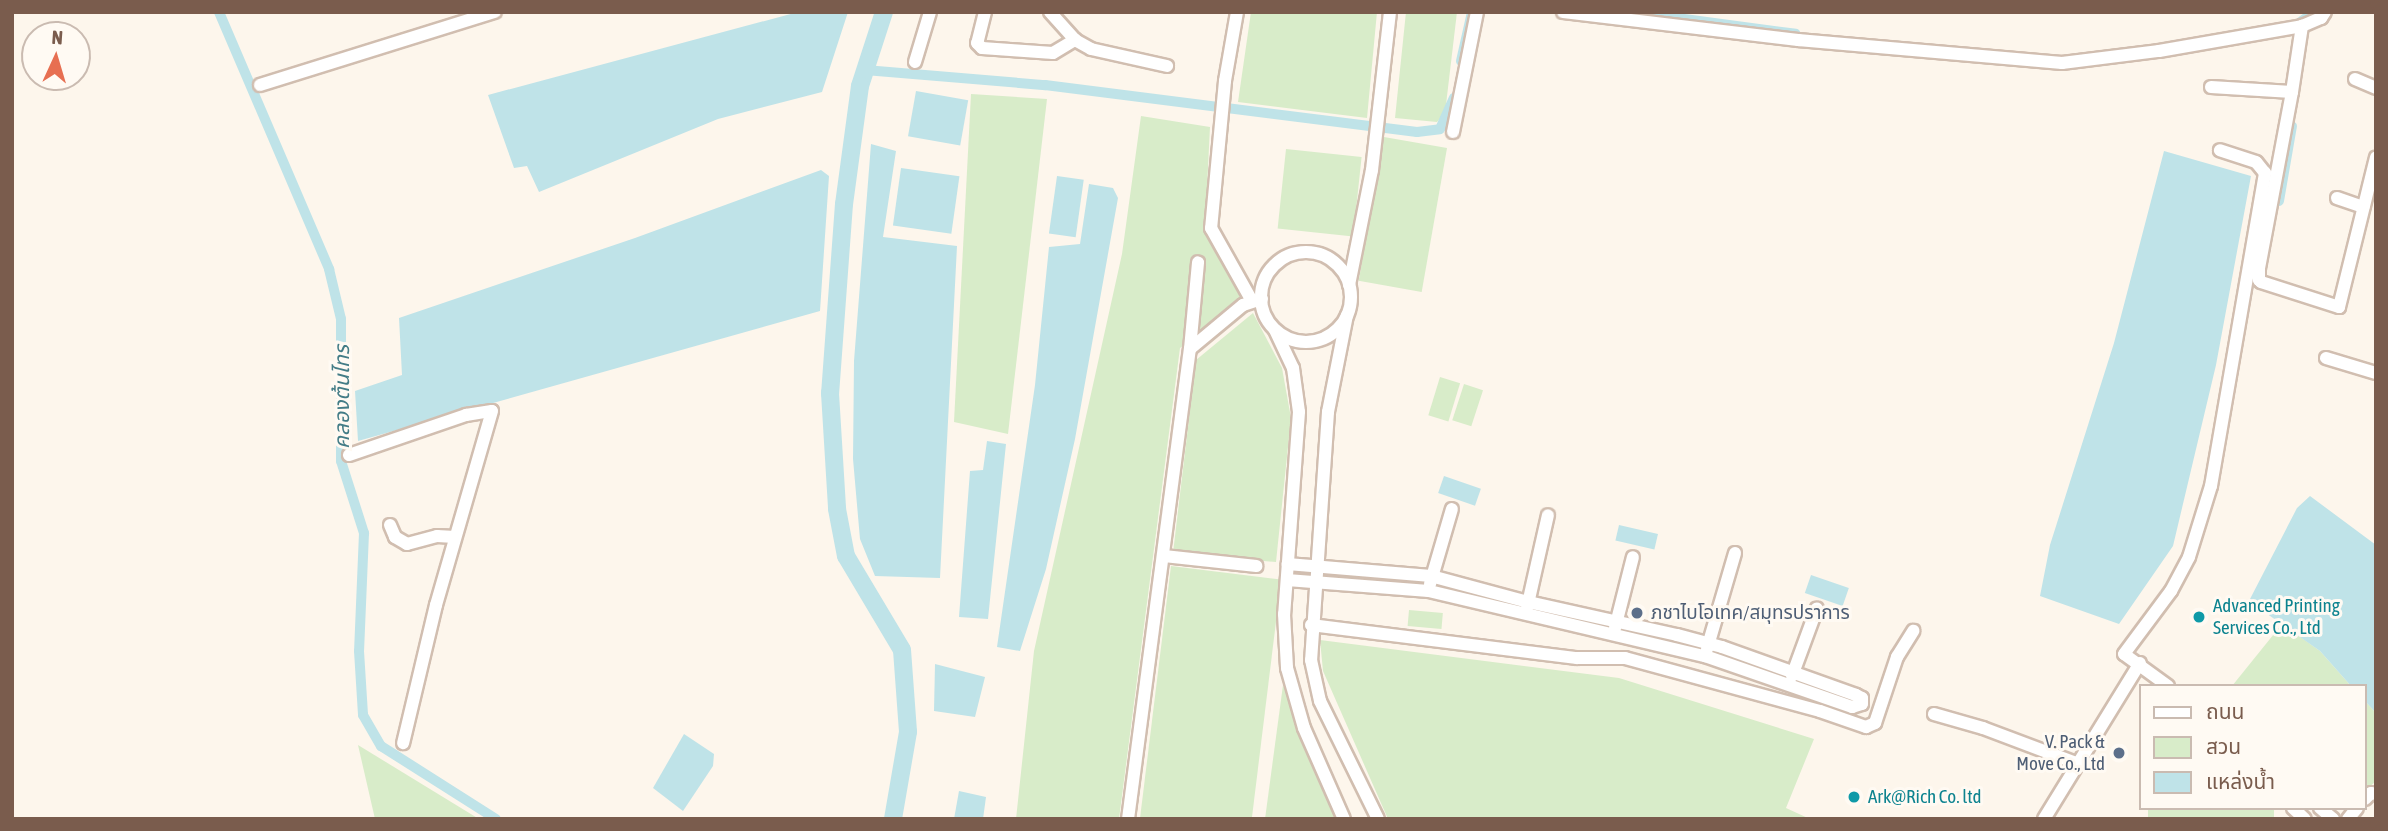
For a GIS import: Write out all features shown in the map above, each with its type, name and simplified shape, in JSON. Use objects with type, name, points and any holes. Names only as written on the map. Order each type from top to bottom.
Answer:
[{"type":"street","points":[[260,85],[495,12]]},
{"type":"street","points":[[915,62],[930,12]]},
{"type":"street","points":[[985,12],[977,43],[982,47],[1053,53],[1075,40]]},
{"type":"street","points":[[1050,12],[1075,40],[1091,49],[1167,66]]},
{"type":"street","points":[[1378,819],[1320,701],[1311,660],[1311,625],[1328,412],[1347,315],[1349,285],[1375,137],[1390,12]]},
{"type":"street","points":[[1453,132],[1476,12]]},
{"type":"street","points":[[1563,12],[1798,40],[2062,63],[2159,51],[2304,26],[2323,15]]},
{"type":"street","points":[[1235,14],[1225,81],[1211,228],[1275,330],[1293,368],[1299,412],[1287,580],[1286,668],[1304,728],[1343,819]]},
{"type":"street","points":[[2304,26],[2259,280],[2339,307],[2363,207],[2373,181],[2376,158]]},
{"type":"street","points":[[2355,79],[2376,88]]},
{"type":"street","points":[[2211,87],[2292,92]]},
{"type":"street","points":[[2166,684],[2124,654],[2171,591],[2189,557],[2210,486],[2264,173],[2256,162],[2220,150]]},
{"type":"street","points":[[2337,198],[2363,207]]},
{"type":"street","points":[[1190,349],[1257,300],[1265,277],[1275,264],[1287,256],[1303,252],[1332,260],[1343,271],[1349,285]]},
{"type":"street","points":[[1128,819],[1164,556],[1198,262]]},
{"type":"street","points":[[1275,330],[1301,342],[1315,341],[1340,327],[1347,315]]},
{"type":"street","points":[[2326,358],[2376,373]]},
{"type":"street","points":[[349,455],[466,415],[492,411],[455,537],[403,743]]},
{"type":"street","points":[[1429,591],[1431,576],[1452,509]]},
{"type":"street","points":[[1527,609],[1548,515]]},
{"type":"street","points":[[390,525],[395,537],[407,544],[437,536],[455,537]]},
{"type":"street","points":[[1705,656],[1735,553]]},
{"type":"street","points":[[1164,556],[1256,566]]},
{"type":"street","points":[[1614,635],[1633,557]]},
{"type":"street","points":[[1287,580],[1429,591],[1527,609],[1617,621],[1708,642],[1794,671],[1859,696],[1862,704],[1855,708],[1705,656],[1614,635],[1527,609],[1431,576],[1288,564]]},
{"type":"street","points":[[1789,686],[1817,608]]},
{"type":"street","points":[[1311,625],[1577,658],[1625,658],[1820,710],[1866,727],[1875,723],[1897,657],[1913,631]]},
{"type":"street","points":[[2044,819],[2140,663]]},
{"type":"street","points":[[1934,714],[1983,728],[2076,763]]},
{"type":"green space","points":[[1251,12],[1377,12],[1367,118],[1238,102]]},
{"type":"green space","points":[[1406,12],[1457,12],[1445,113],[1437,122],[1395,118]]},
{"type":"green space","points":[[971,94],[1047,99],[1008,434],[954,422]]},
{"type":"green space","points":[[1141,116],[1210,127],[1205,229],[1246,297],[1180,348],[1119,819],[1016,819],[1034,651],[1122,254]]},
{"type":"green space","points":[[1384,137],[1447,148],[1422,292],[1359,281]]},
{"type":"green space","points":[[1286,149],[1362,157],[1353,237],[1278,229]]},
{"type":"green space","points":[[1253,313],[1282,368],[1291,418],[1276,562],[1173,553],[1196,360]]},
{"type":"green space","points":[[1440,377],[1460,383],[1448,421],[1428,415]]},
{"type":"green space","points":[[1464,384],[1483,390],[1471,426],[1452,420]]},
{"type":"green space","points":[[1171,566],[1281,580],[1252,819],[1140,819]]},
{"type":"green space","points":[[1409,610],[1443,613],[1441,629],[1408,626]]},
{"type":"green space","points":[[2282,624],[2320,651],[2349,684],[2234,684]]},
{"type":"green space","points":[[1320,640],[1619,678],[1814,739],[1786,808],[1810,819],[1388,819],[1323,671]]},
{"type":"green space","points":[[1283,685],[1335,819],[1265,819]]},
{"type":"green space","points":[[2367,703],[2376,713],[2376,781],[2367,789]]},
{"type":"green space","points":[[358,745],[479,819],[375,819]]},
{"type":"green space","points":[[2148,810],[2274,810],[2274,819],[2148,819]]},
{"type":"water","points":[[798,12],[848,12],[822,92],[718,119],[539,192],[527,166],[514,168],[488,95]]},
{"type":"water","points":[[916,91],[968,100],[960,146],[908,136]]},
{"type":"water","points":[[871,144],[896,151],[883,237],[957,246],[940,578],[875,576],[860,539],[853,459],[854,361]]},
{"type":"water","points":[[2164,151],[2251,176],[2216,365],[2173,546],[2119,624],[2040,596],[2050,545],[2114,343]]},
{"type":"water","points":[[901,168],[959,176],[951,234],[893,225]]},
{"type":"water","points":[[821,170],[829,176],[820,311],[358,441],[355,391],[402,375],[399,318],[635,238]]},
{"type":"water","points":[[1057,176],[1084,180],[1076,237],[1049,233]]},
{"type":"water","points":[[1089,184],[1113,188],[1118,198],[1075,439],[1046,569],[1020,651],[997,647],[1035,385],[1049,247],[1080,244]]},
{"type":"water","points":[[987,441],[1006,444],[988,619],[959,617],[970,471],[983,470]]},
{"type":"water","points":[[1444,476],[1481,489],[1475,506],[1438,493]]},
{"type":"water","points":[[2310,496],[2376,545],[2376,713],[2367,703],[2367,684],[2349,684],[2320,651],[2253,604],[2250,599],[2297,508]]},
{"type":"water","points":[[1619,525],[1658,534],[1654,550],[1615,541]]},
{"type":"water","points":[[1811,575],[1849,588],[1843,606],[1805,593]]},
{"type":"water","points":[[935,664],[985,677],[975,717],[934,711]]},
{"type":"water","points":[[684,734],[714,754],[713,766],[683,811],[653,788]]},
{"type":"water","points":[[959,791],[986,797],[983,819],[954,819]]},
{"type":"waterway","name":"คลองต้นไทร","points":[[219,12],[329,269],[341,319],[341,461],[364,533],[359,651],[363,715],[381,746],[496,819]]},
{"type":"waterway","points":[[884,12],[860,86],[844,204],[830,393],[837,509],[846,556],[902,650],[908,732],[893,819]]},
{"type":"waterway","points":[[1461,61],[1472,12]]},
{"type":"waterway","points":[[1632,12],[1796,34]]},
{"type":"waterway","points":[[2299,23],[2314,12]]},
{"type":"waterway","points":[[865,70],[1045,85],[1417,132],[1440,129],[1454,98]]},
{"type":"waterway","points":[[2279,201],[2292,126]]},
{"type":"place","name":"ภชาไบโอเทค/สมุทรปราการ","points":[[1637,613]]},
{"type":"place","name":"Advanced Printing Services Co., Ltd","points":[[2199,617]]},
{"type":"place","name":"V. Pack & Move Co., Ltd","points":[[2119,753]]},
{"type":"place","name":"Ark@Rich Co. ltd","points":[[1854,797]]}]
